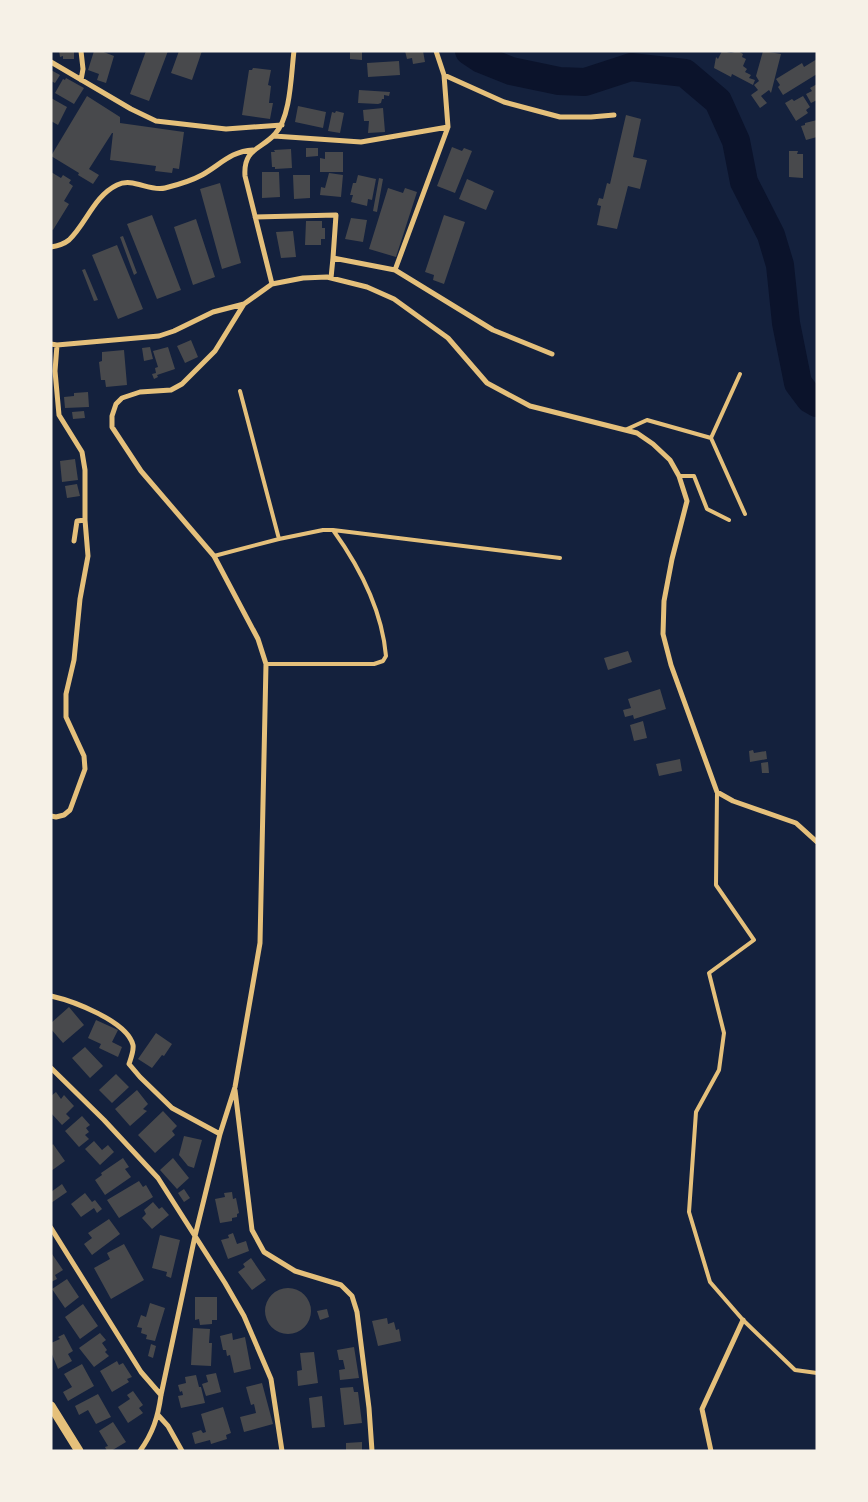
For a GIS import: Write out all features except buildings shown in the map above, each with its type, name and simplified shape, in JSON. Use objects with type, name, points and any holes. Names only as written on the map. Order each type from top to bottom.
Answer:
[{"type":"street","points":[[81,51],[83,69],[81,80]]},
{"type":"street","points":[[272,284],[244,167],[253,150],[274,136],[282,125],[294,51]]},
{"type":"street","points":[[395,270],[448,127],[444,75],[436,51]]},
{"type":"street","points":[[51,62],[131,109],[156,121],[226,129],[282,125]]},
{"type":"street","points":[[444,75],[504,102],[560,117],[614,115]]},
{"type":"street","points":[[274,136],[361,142],[448,127]]},
{"type":"street","points":[[51,247],[68,241],[92,209],[116,185],[133,182],[156,189],[167,187],[201,176],[242,151],[253,150]]},
{"type":"street","points":[[255,217],[336,214],[331,278]]},
{"type":"street","points":[[333,258],[395,270],[493,330],[552,354]]},
{"type":"street","points":[[51,816],[56,817],[70,810],[85,769],[84,756],[66,717],[66,694],[74,660],[80,599],[88,556],[85,520],[85,470],[82,452],[62,421],[57,406],[54,345],[159,336],[174,331],[212,312],[244,304],[272,284],[303,278],[331,278],[368,287],[394,299],[448,338],[487,383],[530,406],[637,433],[653,444],[670,460],[679,476],[687,501],[664,601],[663,634],[671,665],[717,792],[733,801],[796,823],[817,842]]},
{"type":"street","points":[[140,1451],[148,1440],[158,1415],[195,1236],[220,1134],[235,1087],[260,943],[266,664],[258,639],[214,556],[140,471],[112,427],[112,416],[116,404],[122,398],[140,392],[171,390],[182,384],[215,350],[244,304]]},
{"type":"street","points":[[74,541],[77,521],[85,520]]},
{"type":"street","points":[[51,996],[70,1000],[116,1024],[130,1036],[134,1047],[129,1064],[140,1077],[172,1108],[220,1134]]},
{"type":"street","points":[[51,1068],[133,1149],[158,1178],[225,1283],[244,1316],[272,1378],[282,1451]]},
{"type":"street","points":[[235,1087],[252,1230],[264,1252],[295,1270],[341,1285],[352,1296],[368,1398],[372,1451]]},
{"type":"street","points":[[51,1228],[141,1372],[161,1395]]},
{"type":"street","points":[[711,1451],[702,1409],[743,1320]]},
{"type":"street","points":[[51,1406],[79,1451]]},
{"type":"street","points":[[158,1415],[168,1426],[182,1451]]},
{"type":"lane","points":[[740,374],[711,438],[745,514]]},
{"type":"lane","points":[[240,391],[279,539]]},
{"type":"lane","points":[[625,430],[647,420],[711,438]]},
{"type":"lane","points":[[679,476],[694,476],[707,509],[729,520]]},
{"type":"lane","points":[[214,556],[279,539],[323,530],[333,530],[560,558]]},
{"type":"lane","points":[[266,664],[374,664],[383,661],[386,656],[378,614],[350,554],[333,530]]},
{"type":"lane","points":[[717,792],[716,885],[754,940],[709,973],[724,1033],[719,1070],[696,1112],[689,1212],[710,1282],[743,1320],[796,1370],[817,1373]]},
{"type":"waterway","points":[[469,51],[481,59],[511,71],[559,81],[585,82],[631,67],[685,73],[718,101],[736,141],[744,182],[771,235],[780,265],[786,323],[798,383],[810,399],[817,403]]}]
